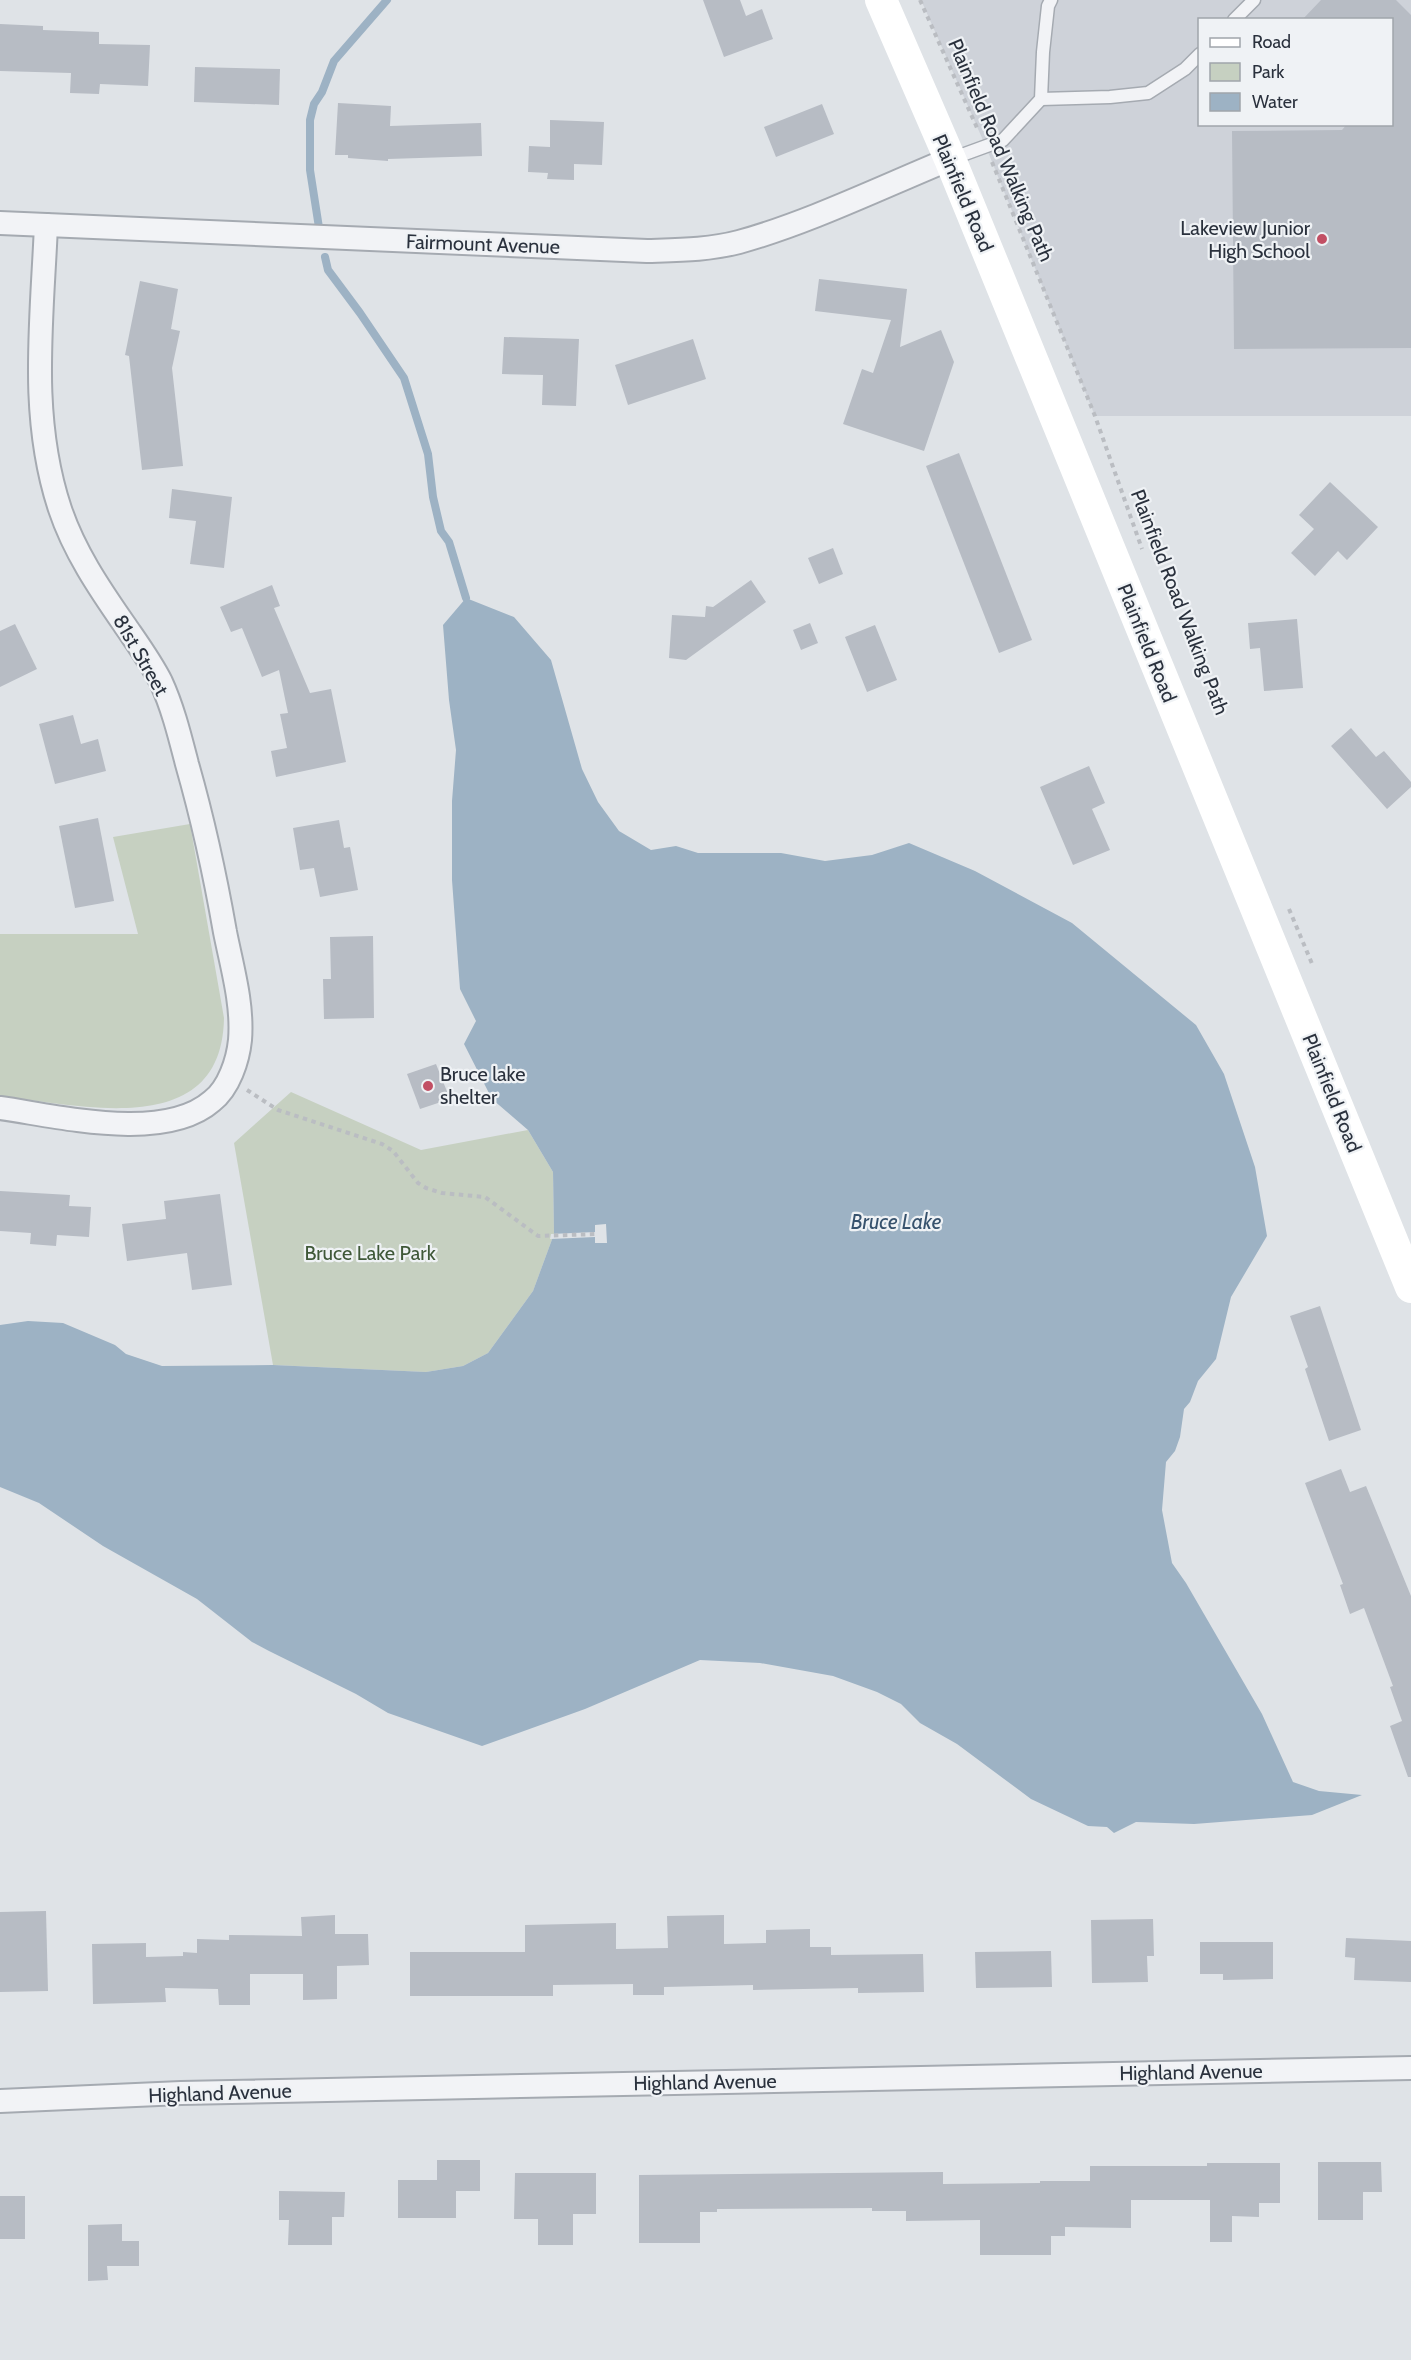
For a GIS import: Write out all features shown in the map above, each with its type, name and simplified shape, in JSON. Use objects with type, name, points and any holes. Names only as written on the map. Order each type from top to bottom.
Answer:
[{"type":"main road","name":"Plainfield Road","points":[[881,0],[950,159],[1411,1287]]},
{"type":"street","name":"Fairmount Avenue","points":[[0,223],[647,251],[698,249],[737,242],[789,225],[950,159]]},
{"type":"street","name":"81st Street","points":[[46,225],[39,398],[42,437],[50,476],[61,513],[81,558],[144,653],[160,682],[176,723],[207,840],[236,987],[241,1027],[240,1044],[225,1084]]},
{"type":"street","points":[[0,1108],[111,1124],[148,1124],[197,1111],[213,1101],[225,1084]]},
{"type":"street","name":"Highland Avenue","points":[[0,2102],[193,2093],[1411,2068]]},
{"type":"lane","points":[[950,159],[1003,140],[1041,99],[1043,52],[1048,6],[1051,0]]},
{"type":"lane","points":[[1236,18],[1254,0]]},
{"type":"lane","points":[[1041,99],[1110,97],[1148,93],[1185,69],[1198,56]]},
{"type":"path","name":"Plainfield Road Walking Path","points":[[921,0],[986,147],[1095,416],[1144,554]]},
{"type":"path","points":[[1286,902],[1313,967]]},
{"type":"path","points":[[225,1084],[278,1110],[382,1144],[393,1151],[418,1183],[442,1193],[484,1197],[538,1236],[598,1234]]},
{"type":"shaded area","points":[[921,0],[1411,0],[1411,416],[1095,416],[986,147]]},
{"type":"green space","points":[[190,824],[224,1018],[217,1057],[199,1084],[173,1100],[141,1107],[106,1108],[0,1096],[0,934],[138,934],[113,837]]},
{"type":"green space","name":"Bruce Lake Park","points":[[291,1092],[421,1150],[528,1130],[553,1172],[554,1234],[533,1291],[488,1353],[463,1366],[426,1372],[273,1365],[234,1143]]},
{"type":"water","name":"Bruce Lake","points":[[466,598],[514,617],[551,660],[582,769],[598,802],[619,831],[651,850],[676,846],[698,853],[781,853],[825,861],[872,855],[909,843],[975,871],[1072,923],[1196,1025],[1224,1074],[1255,1167],[1267,1236],[1231,1297],[1216,1359],[1198,1381],[1190,1402],[1184,1409],[1180,1437],[1175,1451],[1166,1462],[1162,1510],[1172,1563],[1262,1714],[1293,1782],[1319,1791],[1362,1795],[1312,1815],[1194,1824],[1136,1822],[1114,1833],[1107,1827],[1088,1826],[1031,1799],[957,1744],[920,1723],[901,1704],[877,1692],[833,1676],[760,1663],[700,1660],[585,1709],[482,1746],[388,1713],[356,1694],[252,1642],[197,1599],[103,1546],[39,1503],[0,1487],[0,1325],[28,1321],[63,1323],[115,1345],[126,1354],[162,1366],[273,1365],[426,1372],[463,1366],[488,1353],[533,1291],[554,1234],[553,1172],[528,1130],[492,1099],[464,1044],[476,1021],[460,989],[452,880],[452,801],[456,750],[443,625]]},
{"type":"pier","points":[[606,1224],[607,1243],[595,1243],[595,1237],[550,1239],[551,1234],[595,1232],[595,1225]]},
{"type":"building","points":[[703,0],[740,0],[746,16],[762,9],[773,39],[724,57]]},
{"type":"building","name":"Lakeview Junior High School","points":[[1321,0],[1396,0],[1411,15],[1411,348],[1234,349],[1232,131],[1342,130],[1345,126],[1393,126],[1393,18],[1304,18]]},
{"type":"building","points":[[0,24],[43,26],[43,30],[99,32],[99,44],[150,45],[148,86],[100,84],[99,94],[70,93],[71,73],[0,71]]},
{"type":"building","points":[[195,67],[280,69],[279,105],[194,102]]},
{"type":"building","points":[[338,103],[391,106],[390,126],[481,123],[482,156],[388,159],[388,161],[335,155]]},
{"type":"building","points":[[822,104],[834,134],[776,157],[764,127]]},
{"type":"building","points":[[550,120],[604,122],[602,165],[574,164],[574,180],[547,179],[548,173],[528,172],[529,146],[550,147]]},
{"type":"building","points":[[819,279],[907,289],[900,347],[941,330],[954,362],[924,451],[843,424],[862,369],[873,373],[891,320],[815,311]]},
{"type":"building","points":[[140,281],[178,289],[171,329],[180,331],[172,368],[183,466],[142,470],[129,356],[125,355]]},
{"type":"building","points":[[504,337],[579,339],[576,406],[542,405],[543,375],[502,374]]},
{"type":"building","points":[[693,339],[706,379],[628,405],[615,365]]},
{"type":"building","points":[[959,453],[1032,640],[999,653],[926,466]]},
{"type":"building","points":[[1330,482],[1378,527],[1347,560],[1338,551],[1315,576],[1291,553],[1314,529],[1299,515]]},
{"type":"building","points":[[172,489],[232,497],[224,568],[190,564],[196,521],[169,518]]},
{"type":"building","points":[[833,548],[843,574],[819,584],[808,558]]},
{"type":"building","points":[[751,580],[766,602],[686,660],[669,658],[672,615],[705,617],[706,606],[713,607]]},
{"type":"building","points":[[272,585],[280,606],[274,608],[310,693],[331,689],[346,762],[276,777],[271,751],[287,748],[280,714],[288,713],[279,670],[262,677],[242,628],[231,632],[220,607]]},
{"type":"building","points":[[1297,619],[1303,688],[1264,691],[1260,648],[1250,649],[1248,623]]},
{"type":"building","points":[[810,623],[818,643],[801,650],[793,630]]},
{"type":"building","points":[[15,624],[37,669],[0,687],[0,631]]},
{"type":"building","points":[[875,625],[897,680],[867,692],[845,637]]},
{"type":"building","points":[[73,715],[81,744],[98,739],[106,771],[55,784],[39,724]]},
{"type":"building","points":[[1351,728],[1376,757],[1384,751],[1411,782],[1411,787],[1387,809],[1331,746]]},
{"type":"building","points":[[1089,766],[1105,803],[1092,809],[1110,850],[1073,865],[1040,787]]},
{"type":"building","points":[[98,818],[114,901],[75,908],[59,826]]},
{"type":"building","points":[[339,820],[344,848],[350,847],[358,890],[320,897],[314,868],[300,870],[293,828]]},
{"type":"building","points":[[373,936],[374,1018],[324,1019],[323,979],[331,979],[330,937]]},
{"type":"building","name":"Bruce lake shelter","points":[[436,1064],[450,1099],[420,1109],[407,1074]]},
{"type":"building","points":[[0,1191],[70,1195],[69,1206],[91,1207],[89,1237],[57,1235],[56,1246],[30,1244],[31,1233],[0,1231]]},
{"type":"building","points":[[220,1194],[232,1285],[192,1290],[187,1253],[127,1261],[122,1224],[166,1219],[164,1201]]},
{"type":"building","points":[[1320,1306],[1361,1430],[1329,1441],[1305,1369],[1308,1367],[1290,1316]]},
{"type":"building","points":[[1341,1469],[1350,1492],[1366,1486],[1411,1596],[1411,1777],[1408,1777],[1390,1726],[1402,1721],[1390,1687],[1393,1686],[1364,1608],[1350,1614],[1340,1585],[1343,1584],[1305,1483]]},
{"type":"building","points":[[46,1911],[48,1991],[0,1992],[0,1912]]},
{"type":"building","points":[[335,1915],[335,1934],[368,1934],[369,1965],[337,1966],[337,1999],[303,2000],[303,1974],[250,1974],[250,2005],[219,2005],[218,1989],[165,1988],[166,2002],[93,2004],[92,1944],[146,1943],[146,1957],[183,1956],[183,1952],[197,1953],[197,1939],[229,1940],[229,1935],[302,1936],[301,1917]]},
{"type":"building","points":[[724,1915],[724,1944],[766,1943],[766,1930],[810,1929],[810,1947],[831,1947],[831,1955],[923,1954],[924,1992],[858,1993],[858,1988],[753,1990],[753,1985],[664,1987],[664,1995],[633,1995],[633,1984],[553,1985],[553,1996],[410,1996],[410,1952],[525,1952],[525,1925],[616,1923],[616,1949],[668,1948],[667,1916]]},
{"type":"building","points":[[1153,1919],[1154,1956],[1147,1956],[1148,1982],[1092,1983],[1091,1920]]},
{"type":"building","points":[[1346,1938],[1411,1941],[1411,1982],[1354,1980],[1355,1958],[1345,1957]]},
{"type":"building","points":[[1200,1942],[1273,1942],[1273,1979],[1223,1980],[1223,1974],[1200,1974]]},
{"type":"building","points":[[1051,1951],[1052,1987],[976,1988],[975,1952]]},
{"type":"building","points":[[437,2160],[480,2160],[480,2191],[456,2191],[456,2218],[398,2218],[398,2180],[437,2180]]},
{"type":"building","points":[[1318,2162],[1381,2162],[1382,2192],[1363,2192],[1363,2220],[1318,2220]]},
{"type":"building","points":[[1207,2163],[1280,2163],[1280,2203],[1259,2203],[1259,2217],[1232,2216],[1232,2242],[1210,2242],[1210,2200],[1131,2200],[1131,2228],[1065,2227],[1065,2236],[1051,2236],[1051,2255],[980,2255],[980,2220],[906,2221],[906,2211],[872,2211],[872,2208],[717,2209],[717,2212],[700,2212],[700,2243],[639,2243],[639,2175],[943,2172],[943,2184],[1040,2183],[1040,2181],[1090,2181],[1090,2166],[1207,2166]]},
{"type":"building","points":[[515,2173],[596,2173],[596,2214],[573,2214],[573,2245],[538,2245],[538,2219],[514,2219]]},
{"type":"building","points":[[279,2191],[345,2192],[344,2217],[332,2217],[332,2245],[288,2245],[289,2220],[279,2220]]},
{"type":"building","points":[[0,2196],[25,2196],[25,2239],[0,2239]]},
{"type":"building","points":[[122,2224],[122,2241],[139,2241],[139,2266],[107,2266],[108,2280],[88,2281],[88,2225]]},
{"type":"waterway","points":[[320,234],[310,170],[310,120],[314,104],[322,92],[334,61],[387,0]]},
{"type":"waterway","points":[[325,257],[328,270],[404,378],[428,454],[433,497],[441,531],[449,542],[466,598]]},
{"type":"place","name":"Lakeview Junior High School","points":[[1322,239]]},
{"type":"place","name":"Bruce lake shelter","points":[[428,1086]]}]
